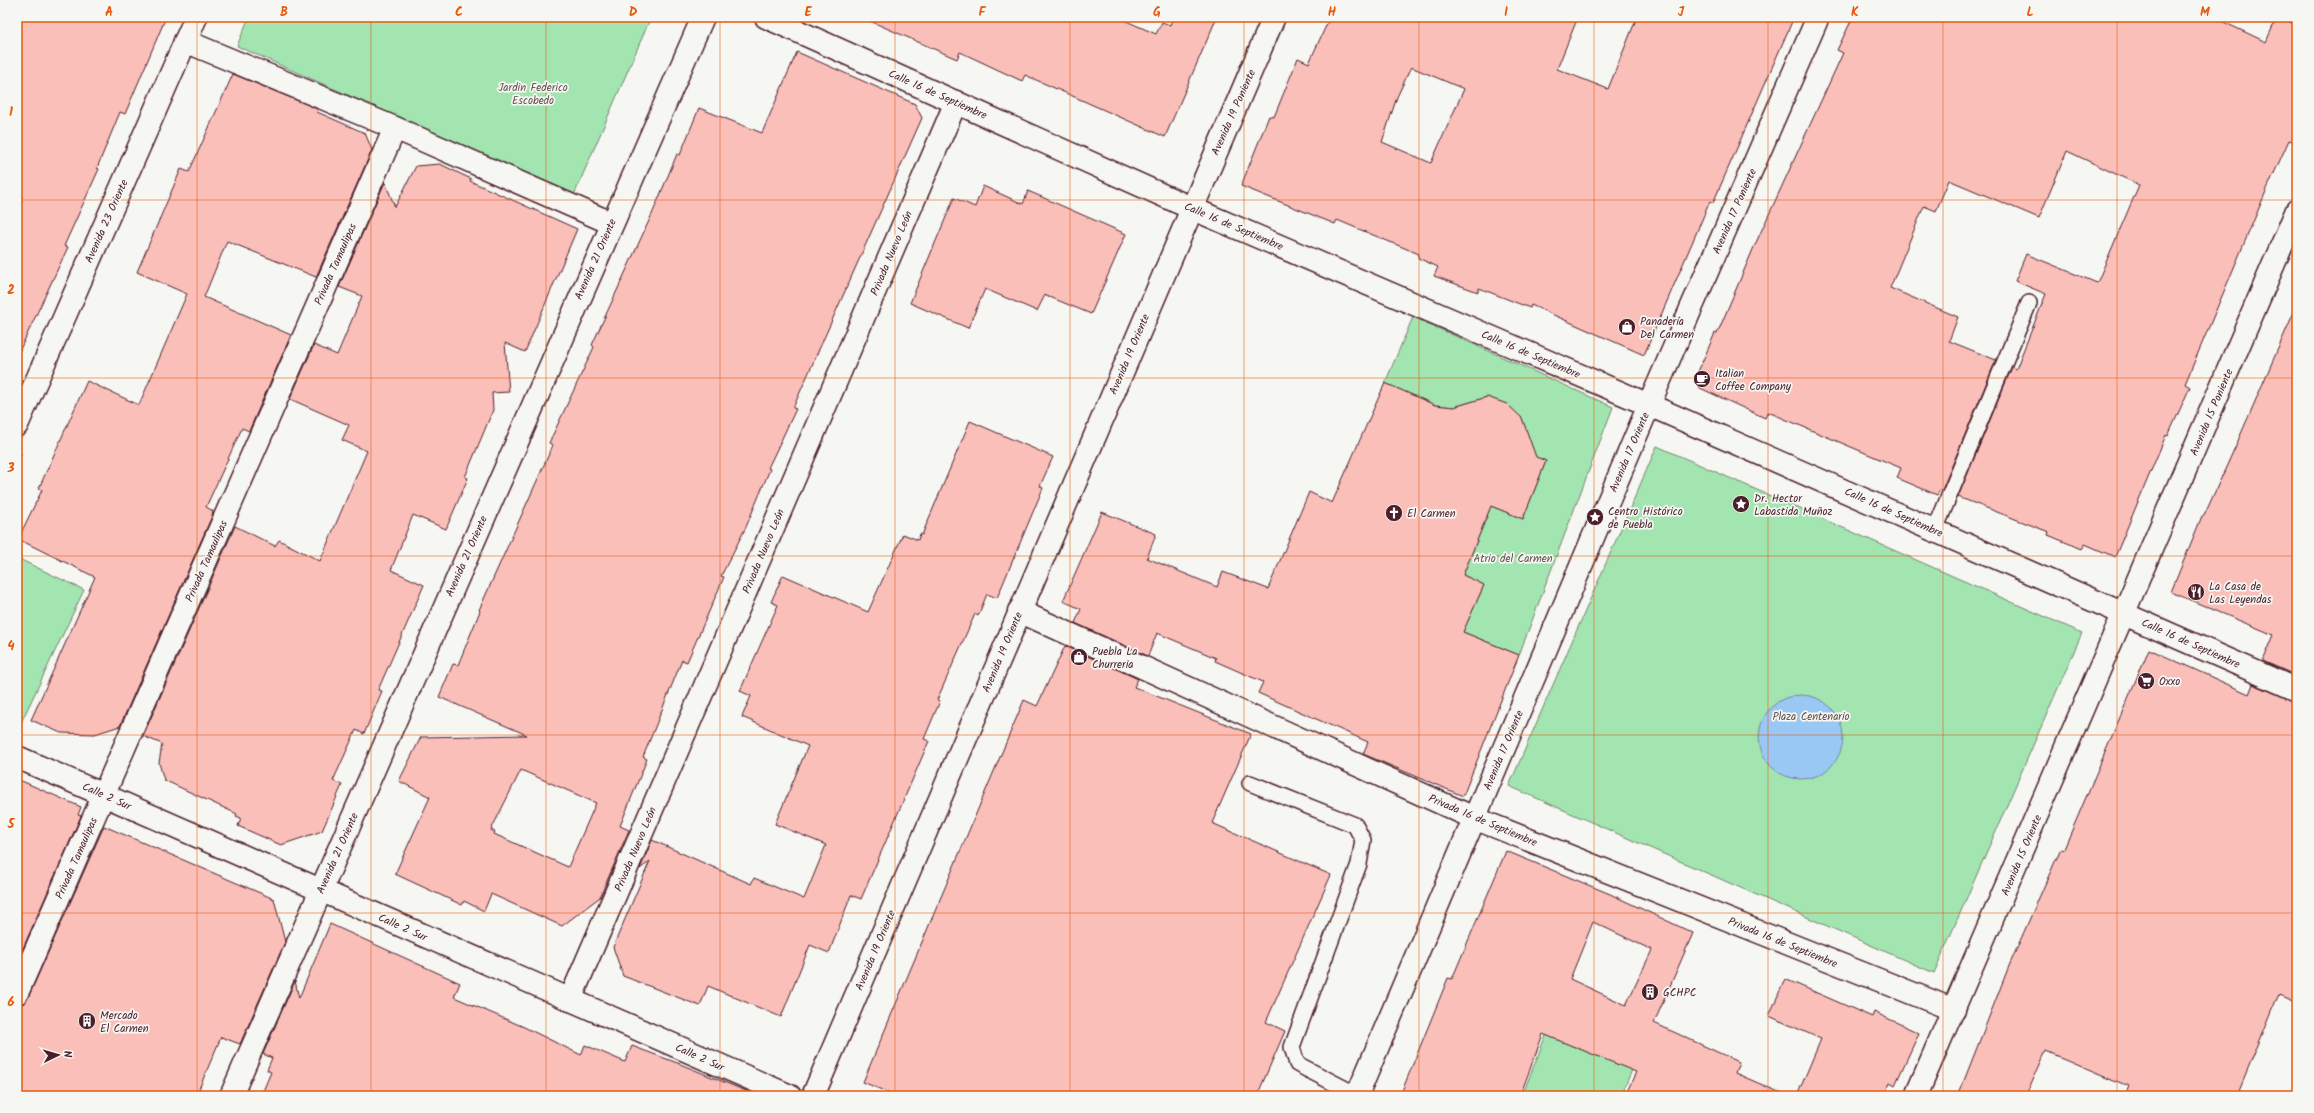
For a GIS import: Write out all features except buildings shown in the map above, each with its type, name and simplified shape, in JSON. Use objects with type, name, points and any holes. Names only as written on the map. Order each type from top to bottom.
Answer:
[{"type":"street","name":"Avenida 23 Oriente","points":[[17,425],[196,17]]},
{"type":"street","name":"Avenida 21 Oriente","points":[[231,1096],[702,17]]},
{"type":"street","name":"Calle 16 de Septiembre","points":[[766,17],[1191,208],[1649,405],[2297,690]]},
{"type":"street","name":"Avenida 19 Poniente","points":[[1191,208],[1274,17]]},
{"type":"street","name":"Avenida 17 Poniente","points":[[1649,405],[1818,17]]},
{"type":"street","points":[[185,41],[395,128],[611,223]]},
{"type":"street","name":"Privada Nuevo León","points":[[570,1000],[956,102]]},
{"type":"street","name":"Privada Tamaulipas","points":[[17,994],[395,128]]},
{"type":"street","name":"Avenida 19 Oriente","points":[[813,1096],[1191,208]]},
{"type":"street","name":"Avenida 15 Poniente","points":[[2124,613],[2297,210]]},
{"type":"street","name":"Avenida 17 Oriente","points":[[1357,1095],[1649,405]]},
{"type":"street","name":"Privada 16 de Septiembre","points":[[1019,611],[1474,818],[1954,1010]]},
{"type":"street","name":"Avenida 15 Oriente","points":[[1916,1096],[2124,613]]},
{"type":"street","name":"Calle 2 Sur","points":[[17,757],[790,1096]]},
{"type":"lane","points":[[1935,530],[2029,303]]},
{"type":"lane","points":[[1250,783],[1355,825],[1363,840],[1359,864],[1292,1047],[1297,1064],[1357,1095]]},
{"type":"green space","name":"Jardin Federico Escobedo","points":[[249,17],[651,17],[574,195],[237,46]]},
{"type":"green space","name":"Atrio del Carmen","points":[[1413,317],[1613,407],[1519,655],[1463,632],[1484,585],[1463,575],[1491,506],[1523,519],[1546,461],[1524,453],[1529,439],[1522,418],[1487,397],[1454,407],[1435,405],[1385,383]]},
{"type":"green space","name":"Plaza Centenario","points":[[1657,446],[2082,633],[1934,973],[1509,786]]},
{"type":"green space","points":[[17,558],[84,590],[18,729],[17,728]]},
{"type":"green space","points":[[1546,1035],[1632,1070],[1621,1096],[1522,1096]]},
{"type":"water","points":[[1793,695],[1809,695],[1825,702],[1836,713],[1843,729],[1843,745],[1840,753],[1831,767],[1825,772],[1809,779],[1793,779],[1777,772],[1766,761],[1759,745],[1759,729],[1766,713],[1777,702]]},
{"type":"place","name":"Panadería Del Carmen","points":[[1627,327]]},
{"type":"place","name":"Italian Coffee Company","points":[[1702,379]]},
{"type":"place","name":"Dr. Hector Labastida Muñoz","points":[[1741,504]]},
{"type":"place","name":"El Carmen","points":[[1394,513]]},
{"type":"place","name":"Centro Histórico de Puebla","points":[[1595,517]]},
{"type":"place","name":"La Casa de Las Leyendas","points":[[2196,592]]},
{"type":"place","name":"Puebla La Churreria","points":[[1079,657]]},
{"type":"place","name":"Oxxo","points":[[2146,681]]},
{"type":"place","name":"GCHPC","points":[[1650,992]]},
{"type":"place","name":"Mercado El Carmen","points":[[87,1021]]}]
